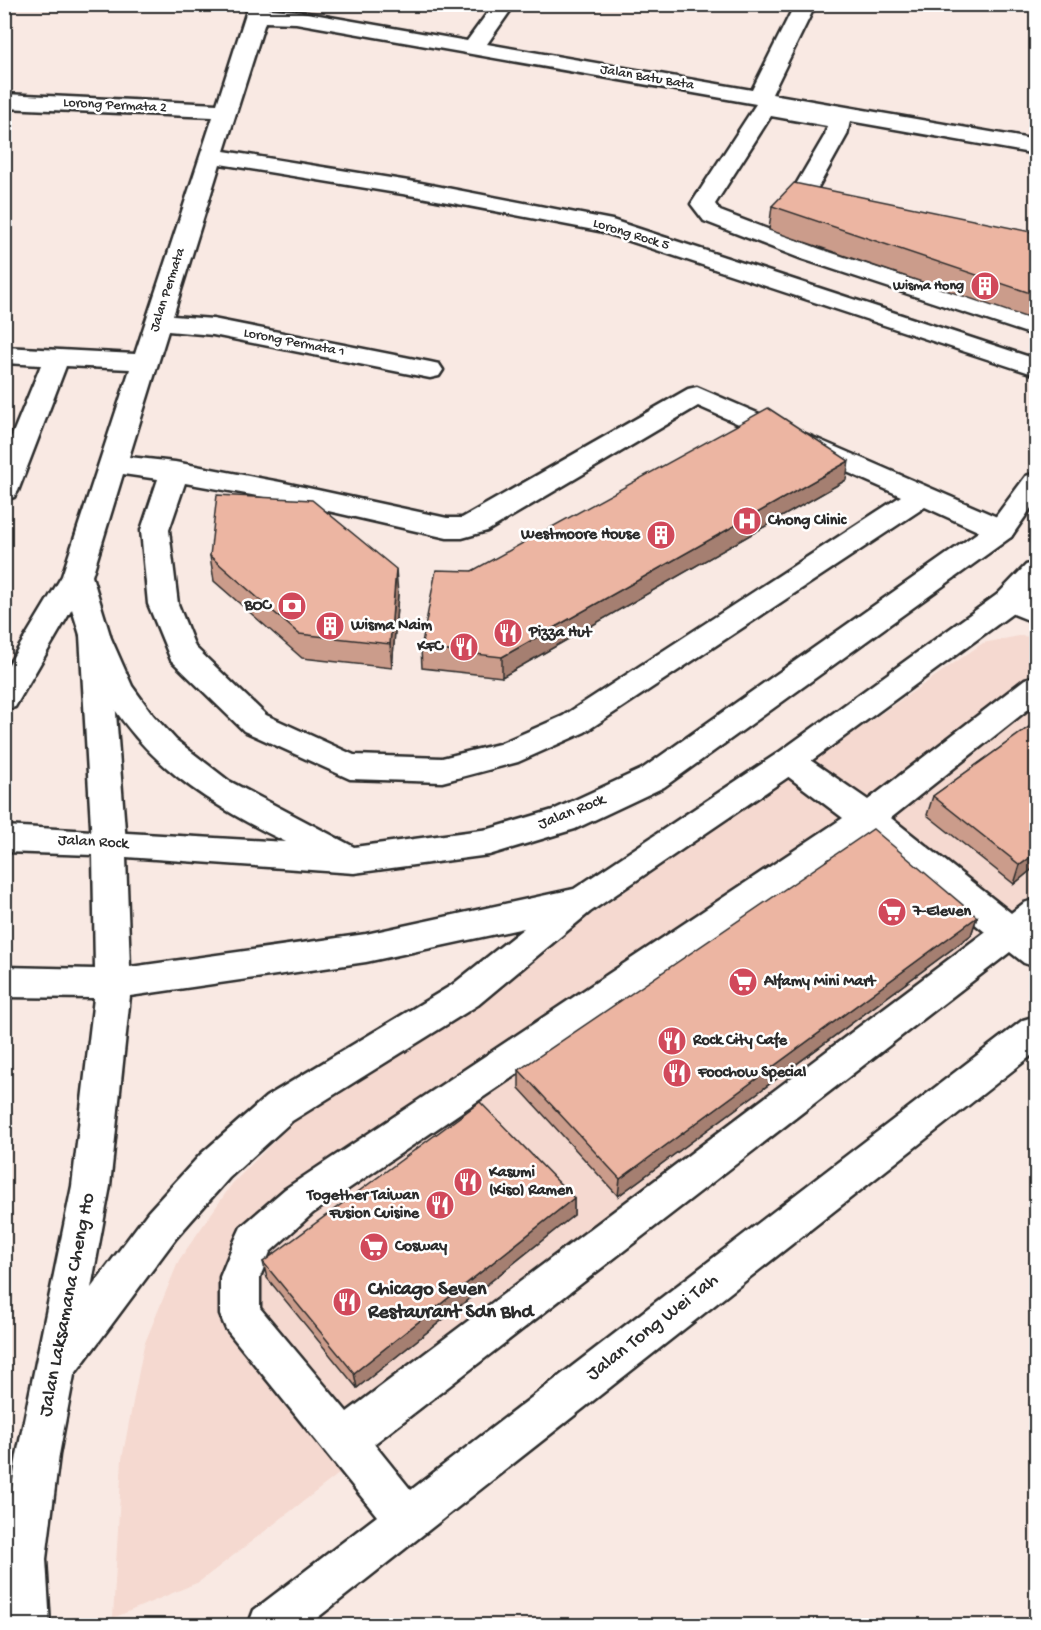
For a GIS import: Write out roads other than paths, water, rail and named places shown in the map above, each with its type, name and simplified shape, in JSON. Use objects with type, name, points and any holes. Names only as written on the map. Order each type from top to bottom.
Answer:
[{"type":"street","points":[[473,48],[505,4]]},
{"type":"street","points":[[759,98],[806,4]]},
{"type":"street","name":"Jalan Batu Bata","points":[[259,10],[1036,147]]},
{"type":"street","name":"Jalan Permata","points":[[5,697],[76,576],[259,10]]},
{"type":"street","name":"Lorong Permata 2","points":[[4,101],[226,111]]},
{"type":"street","points":[[862,211],[816,200],[803,193],[836,135],[839,122],[777,109],[764,109],[703,204],[712,216],[811,254],[1036,328]]},
{"type":"street","name":"Lorong Rock 5","points":[[212,156],[421,190],[604,225],[1036,367]]},
{"type":"street","name":"Lorong Permata 1","points":[[158,323],[213,327],[430,370]]},
{"type":"street","points":[[4,355],[146,362]]},
{"type":"street","points":[[4,491],[56,358]]},
{"type":"street","points":[[112,464],[174,471],[344,504],[447,528],[462,528],[477,524],[697,395],[1001,530]]},
{"type":"street","points":[[174,471],[155,530],[163,604],[182,652],[255,723],[350,767],[442,770],[507,754],[574,724],[923,495]]},
{"type":"street","name":"Jalan Rock","points":[[4,839],[110,843],[354,860],[489,843],[563,820],[653,778],[1001,530],[1036,482]]},
{"type":"street","points":[[56,1368],[162,1225],[215,1166],[271,1116],[465,995],[583,901],[789,761],[1023,607],[1036,572]]},
{"type":"street","points":[[76,576],[95,635],[120,693],[157,743],[193,775],[237,804],[354,860]]},
{"type":"street","name":"Jalan Laksamana Cheng Ho","points":[[27,1626],[24,1559],[38,1455],[91,1186],[113,984],[110,843],[95,635]]},
{"type":"street","points":[[407,1519],[240,1316],[240,1277],[255,1240],[299,1202],[868,818],[1036,687]]},
{"type":"street","points":[[344,1441],[1028,933],[789,761]]},
{"type":"street","points":[[4,982],[113,984],[366,948],[583,901]]},
{"type":"street","name":"Jalan Tong Wei Tah","points":[[270,1626],[1036,1031]]},
{"type":"place","name":"Wisma Hong","points":[[985,286]]},
{"type":"place","name":"Chong Clinic","points":[[747,521]]},
{"type":"place","name":"Westmoore House","points":[[661,535]]},
{"type":"place","name":"BOC","points":[[292,606]]},
{"type":"place","name":"Wisma Naim","points":[[330,626]]},
{"type":"place","name":"Pizza Hut","points":[[508,633]]},
{"type":"place","name":"KFC","points":[[464,647]]},
{"type":"place","name":"7-Eleven","points":[[892,912]]},
{"type":"place","name":"Alfamy Mini Mart","points":[[743,982]]},
{"type":"place","name":"Rock City Cafe","points":[[672,1041]]},
{"type":"place","name":"Foochow Special","points":[[677,1073]]},
{"type":"place","name":"Kasumi (Kiso) Ramen","points":[[468,1182]]},
{"type":"place","name":"Together Taiwan Fusion Cuisine","points":[[440,1205]]},
{"type":"place","name":"Cosway","points":[[374,1247]]},
{"type":"place","name":"Chicago Seven Restaurant Sdn Bhd","points":[[347,1302]]}]
